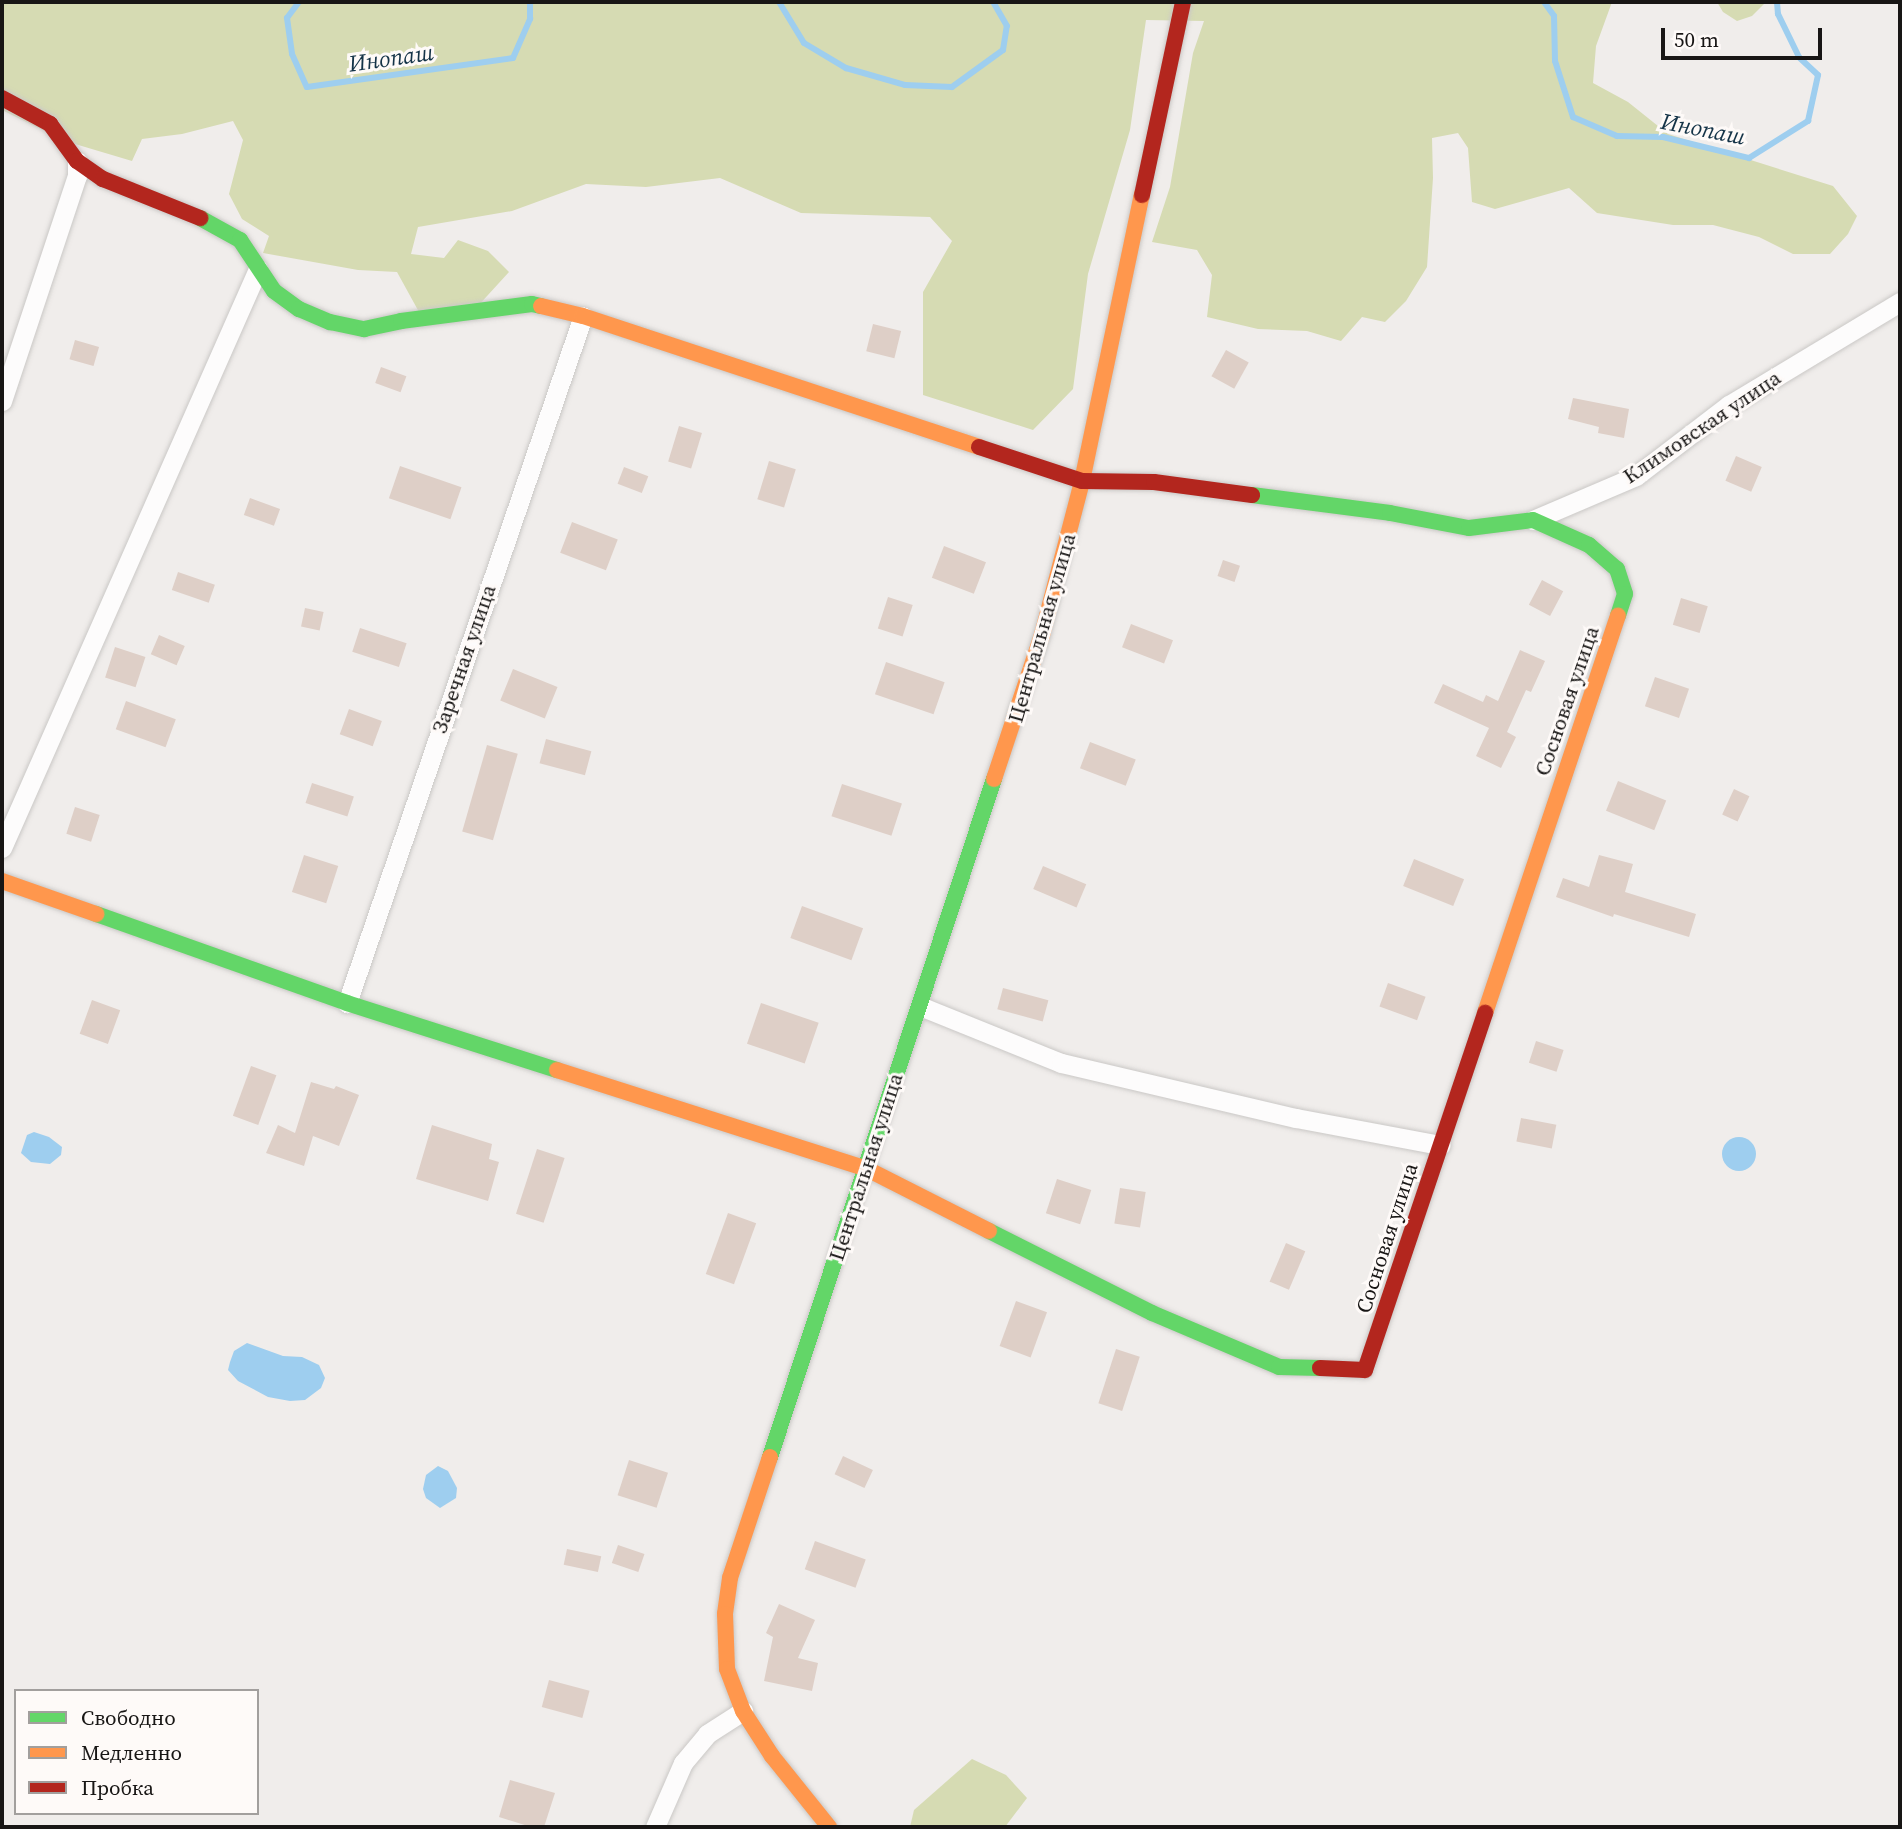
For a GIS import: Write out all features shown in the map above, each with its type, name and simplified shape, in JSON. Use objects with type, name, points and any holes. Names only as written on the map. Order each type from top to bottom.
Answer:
[{"type":"street","name":"Центральная улица","points":[[829,1827],[798,1790],[743,1712],[727,1669],[725,1614],[730,1578],[1008,746],[1042,635],[1082,481],[1183,2]]},
{"type":"street","points":[[2,98],[50,124],[77,161],[103,179],[183,209],[240,240],[274,291],[299,309],[330,322],[364,329],[401,321],[532,304],[583,316],[1082,481],[1154,482],[1390,513],[1469,528],[1533,520]]},
{"type":"street","points":[[2,401],[77,176],[77,161]]},
{"type":"street","points":[[2,848],[258,269]]},
{"type":"street","name":"Климовская улица","points":[[1533,520],[1636,476],[1729,405],[1900,302]]},
{"type":"street","name":"Заречная улица","points":[[347,1003],[583,316]]},
{"type":"street","name":"Сосновая улица","points":[[865,1168],[1152,1313],[1279,1367],[1365,1370],[1625,594],[1617,569],[1589,545],[1533,520]]},
{"type":"street","points":[[2,881],[347,1003],[865,1168]]},
{"type":"street","points":[[920,1006],[1061,1063],[1296,1118],[1440,1145]]},
{"type":"street","points":[[655,1827],[683,1763],[707,1734],[743,1712]]},
{"type":"green space","points":[[2,2],[1612,2],[1596,46],[1593,83],[1628,102],[1668,134],[1833,186],[1857,216],[1848,234],[1830,254],[1793,254],[1759,237],[1713,225],[1673,225],[1597,213],[1569,188],[1495,209],[1472,202],[1468,148],[1458,133],[1432,138],[1433,178],[1427,267],[1406,301],[1385,322],[1362,317],[1341,341],[1307,331],[1258,329],[1207,317],[1212,275],[1197,250],[1152,242],[1170,187],[1193,53],[1204,21],[1146,20],[1130,130],[1088,274],[1073,389],[1033,430],[923,395],[923,292],[952,241],[930,217],[801,213],[720,178],[646,187],[586,184],[512,211],[418,227],[411,254],[444,258],[458,240],[488,251],[509,272],[477,307],[419,312],[397,272],[358,270],[263,253],[269,236],[242,219],[229,194],[243,140],[233,121],[182,134],[142,139],[132,161],[65,141],[2,110]]},
{"type":"green space","points":[[1717,2],[1766,2],[1752,16],[1737,21],[1723,12]]},
{"type":"green space","points":[[972,1759],[1006,1775],[1027,1798],[1005,1827],[910,1827],[914,1810]]},
{"type":"water","points":[[34,1132],[49,1137],[62,1147],[61,1155],[50,1164],[31,1162],[21,1153],[27,1135]]},
{"type":"water","points":[[1739,1137],[1751,1142],[1756,1154],[1751,1166],[1739,1171],[1727,1166],[1722,1154],[1727,1142]]},
{"type":"water","points":[[247,1343],[283,1356],[302,1357],[319,1365],[325,1378],[321,1388],[305,1400],[290,1401],[268,1397],[238,1381],[228,1370],[234,1351]]},
{"type":"water","points":[[438,1466],[448,1471],[457,1488],[456,1498],[440,1508],[426,1498],[423,1489],[426,1475]]},
{"type":"building","points":[[873,324],[901,331],[894,358],[866,351]]},
{"type":"building","points":[[75,340],[99,347],[94,366],[69,359]]},
{"type":"building","points":[[1226,350],[1249,363],[1234,389],[1211,376]]},
{"type":"building","points":[[381,367],[406,376],[401,392],[375,383]]},
{"type":"building","points":[[1573,398],[1629,409],[1624,438],[1598,433],[1599,427],[1568,419]]},
{"type":"building","points":[[679,426],[702,433],[691,468],[668,461]]},
{"type":"building","points":[[1736,456],[1762,467],[1751,492],[1725,481]]},
{"type":"building","points":[[769,461],[796,469],[784,507],[757,499]]},
{"type":"building","points":[[400,466],[461,487],[450,519],[389,498]]},
{"type":"building","points":[[624,467],[648,476],[642,493],[618,484]]},
{"type":"building","points":[[250,498],[280,509],[274,526],[244,515]]},
{"type":"building","points":[[572,522],[618,540],[606,570],[560,553]]},
{"type":"building","points":[[944,546],[986,562],[974,594],[932,578]]},
{"type":"building","points":[[1223,560],[1240,566],[1234,582],[1217,576]]},
{"type":"building","points":[[178,572],[215,585],[209,603],[172,590]]},
{"type":"building","points":[[1542,580],[1563,591],[1550,616],[1529,605]]},
{"type":"building","points":[[888,597],[913,605],[903,636],[878,628]]},
{"type":"building","points":[[1681,598],[1708,606],[1700,633],[1673,625]]},
{"type":"building","points":[[305,608],[324,612],[320,631],[301,627]]},
{"type":"building","points":[[1131,624],[1173,640],[1164,663],[1122,647]]},
{"type":"building","points":[[360,628],[407,643],[399,667],[352,652]]},
{"type":"building","points":[[159,635],[185,646],[177,665],[151,654]]},
{"type":"building","points":[[115,647],[145,657],[136,687],[105,677]]},
{"type":"building","points":[[1520,650],[1545,661],[1531,692],[1526,690],[1507,732],[1516,737],[1501,768],[1476,756],[1489,728],[1434,703],[1443,684],[1483,702],[1486,695],[1498,701]]},
{"type":"building","points":[[886,662],[945,682],[934,714],[875,694]]},
{"type":"building","points":[[513,669],[558,687],[545,719],[500,701]]},
{"type":"building","points":[[1655,677],[1689,689],[1679,718],[1645,706]]},
{"type":"building","points":[[126,701],[176,719],[166,747],[116,729]]},
{"type":"building","points":[[349,709],[382,721],[373,746],[340,734]]},
{"type":"building","points":[[546,739],[591,751],[585,775],[540,763]]},
{"type":"building","points":[[1090,742],[1136,760],[1126,786],[1080,768]]},
{"type":"building","points":[[487,745],[518,754],[493,840],[462,832]]},
{"type":"building","points":[[1618,781],[1666,800],[1654,830],[1606,811]]},
{"type":"building","points":[[312,783],[354,797],[347,817],[306,803]]},
{"type":"building","points":[[842,784],[902,803],[891,836],[831,816]]},
{"type":"building","points":[[1734,789],[1749,796],[1738,822],[1722,814]]},
{"type":"building","points":[[75,807],[100,815],[91,842],[66,834]]},
{"type":"building","points":[[304,855],[338,866],[326,903],[292,892]]},
{"type":"building","points":[[1599,855],[1633,864],[1625,892],[1696,914],[1689,937],[1614,914],[1613,917],[1556,897],[1563,878],[1589,887]]},
{"type":"building","points":[[1414,859],[1464,879],[1453,906],[1403,886]]},
{"type":"building","points":[[1043,866],[1086,884],[1076,907],[1033,889]]},
{"type":"building","points":[[802,906],[863,928],[851,960],[790,938]]},
{"type":"building","points":[[1388,983],[1426,997],[1417,1020],[1379,1006]]},
{"type":"building","points":[[1003,988],[1048,1000],[1043,1021],[997,1009]]},
{"type":"building","points":[[92,1000],[120,1010],[108,1044],[80,1034]]},
{"type":"building","points":[[761,1003],[819,1023],[805,1064],[747,1044]]},
{"type":"building","points":[[1536,1041],[1564,1050],[1556,1072],[1529,1063]]},
{"type":"building","points":[[251,1066],[276,1075],[258,1125],[233,1116]]},
{"type":"building","points":[[311,1082],[334,1089],[336,1086],[359,1095],[339,1146],[313,1136],[304,1166],[266,1153],[278,1125],[295,1133]]},
{"type":"building","points":[[1521,1118],[1556,1125],[1552,1148],[1516,1142]]},
{"type":"building","points":[[432,1125],[492,1144],[489,1159],[499,1162],[488,1201],[416,1179]]},
{"type":"building","points":[[537,1149],[565,1158],[544,1223],[516,1214]]},
{"type":"building","points":[[1057,1179],[1091,1190],[1080,1224],[1046,1213]]},
{"type":"building","points":[[1120,1188],[1146,1192],[1140,1228],[1114,1224]]},
{"type":"building","points":[[728,1213],[756,1223],[734,1284],[706,1274]]},
{"type":"building","points":[[1286,1243],[1305,1251],[1289,1290],[1270,1282]]},
{"type":"building","points":[[1016,1301],[1047,1312],[1031,1357],[1000,1346]]},
{"type":"building","points":[[1116,1349],[1140,1357],[1122,1411],[1098,1403]]},
{"type":"building","points":[[843,1456],[873,1470],[864,1488],[835,1474]]},
{"type":"building","points":[[629,1460],[668,1473],[657,1508],[618,1495]]},
{"type":"building","points":[[815,1541],[866,1559],[855,1588],[805,1569]]},
{"type":"building","points":[[618,1545],[644,1554],[638,1572],[612,1563]]},
{"type":"building","points":[[567,1549],[601,1556],[598,1572],[564,1565]]},
{"type":"building","points":[[779,1604],[815,1620],[798,1658],[818,1663],[812,1691],[764,1681],[773,1637],[766,1633]]},
{"type":"building","points":[[549,1680],[590,1691],[582,1718],[542,1707]]},
{"type":"building","points":[[510,1780],[555,1793],[544,1827],[531,1827],[499,1817]]},
{"type":"waterway","name":"Инопаш","points":[[299,2],[287,18],[292,54],[307,87],[513,58],[530,19],[530,2]]},
{"type":"waterway","name":"Инопаш","points":[[779,2],[804,43],[846,68],[905,85],[952,87],[1003,50],[1007,26],[993,2]]},
{"type":"waterway","name":"Инопаш","points":[[1544,2],[1554,16],[1555,61],[1573,117],[1617,136],[1663,137],[1749,158],[1808,121],[1818,75],[1799,57],[1778,14],[1777,2]]},
{"type":"traffic: fast","points":[[200,218],[240,240],[274,291],[299,309],[330,322],[364,329],[401,321],[532,304],[541,306]]},
{"type":"traffic: fast","points":[[1252,495],[1390,513],[1469,528],[1533,520],[1589,545],[1617,569],[1625,594],[1618,616]]},
{"type":"traffic: fast","points":[[770,1457],[994,779]]},
{"type":"traffic: fast","points":[[96,914],[347,1003],[557,1070]]},
{"type":"traffic: fast","points":[[989,1231],[1152,1313],[1279,1367],[1320,1368]]},
{"type":"traffic: slow","points":[[994,779],[1042,635],[1082,481],[1142,195]]},
{"type":"traffic: slow","points":[[541,306],[583,316],[979,447]]},
{"type":"traffic: slow","points":[[1485,1013],[1618,616]]},
{"type":"traffic: slow","points":[[2,881],[96,914]]},
{"type":"traffic: slow","points":[[557,1070],[865,1168],[989,1231]]},
{"type":"traffic: slow","points":[[770,1457],[730,1578],[725,1614],[727,1669],[743,1711],[772,1756],[829,1827]]},
{"type":"traffic: jam","points":[[1142,195],[1183,2]]},
{"type":"traffic: jam","points":[[2,98],[50,124],[77,161],[103,179],[200,218]]},
{"type":"traffic: jam","points":[[979,447],[1082,481],[1154,482],[1252,495]]},
{"type":"traffic: jam","points":[[1320,1368],[1365,1370],[1485,1013]]}]
